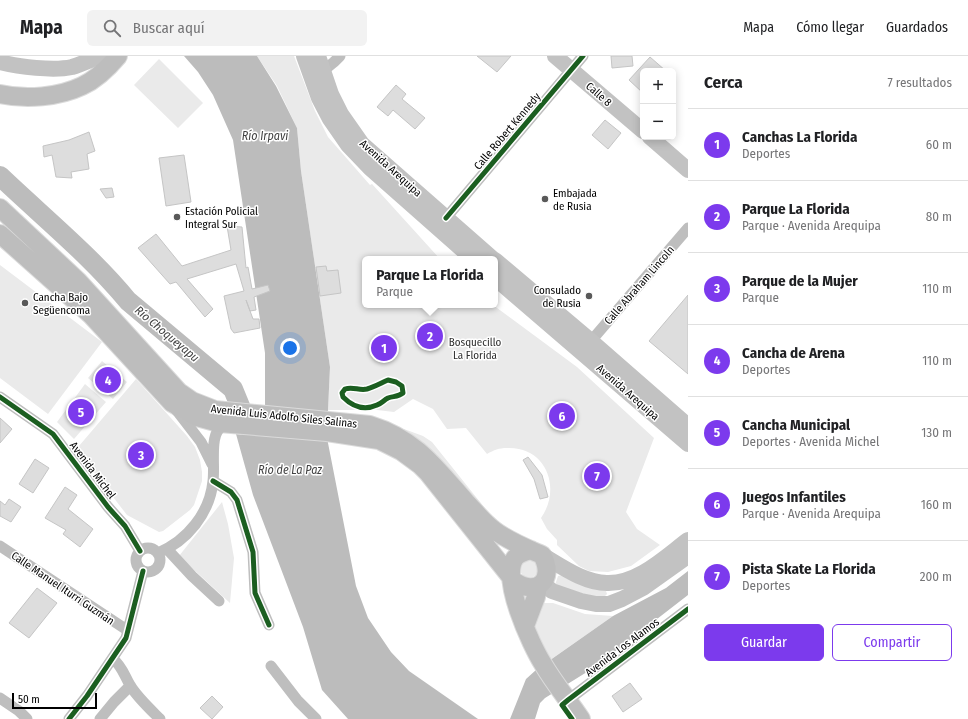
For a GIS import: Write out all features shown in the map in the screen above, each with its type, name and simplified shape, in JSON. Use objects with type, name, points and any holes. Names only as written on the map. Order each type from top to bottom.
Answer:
[{"type":"main road","points":[[0,62],[10,65],[53,68],[72,67],[101,56]]},
{"type":"main road","points":[[0,94],[28,97],[66,92],[82,86],[106,70],[118,56]]},
{"type":"main road","name":"Avenida Arequipa","points":[[304,56],[331,94],[341,114],[362,144],[442,223],[470,256]]},
{"type":"main road","name":"Avenida Arequipa","points":[[317,73],[318,56]]},
{"type":"main road","name":"Calle 8","points":[[555,56],[640,128]]},
{"type":"main road","points":[[72,67],[84,74],[82,86]]},
{"type":"main road","points":[[653,140],[688,170]]},
{"type":"main road","name":"Avenida Luis Adolfo Siles Salinas","points":[[0,208],[78,281],[179,392],[220,419]]},
{"type":"main road","points":[[0,218],[74,284],[89,294]]},
{"type":"main road","name":"Avenida Arequipa","points":[[442,223],[488,256]]},
{"type":"main road","name":"Avenida Luis Adolfo Siles Salinas","points":[[0,234],[91,314],[172,403],[197,417],[328,426],[370,425],[382,429],[403,438],[428,458],[493,530],[506,539],[536,553]]},
{"type":"main road","name":"Avenida Arequipa","points":[[498,264],[688,444]]},
{"type":"main road","name":"Avenida Arequipa","points":[[498,280],[688,426]]},
{"type":"main road","name":"Avenida Luis Adolfo Siles Salinas","points":[[328,426],[379,440],[401,451],[420,465],[511,576]]},
{"type":"main road","points":[[581,719],[543,665],[525,626],[512,587],[511,567],[514,559],[521,554],[536,553],[585,578],[607,583],[621,582],[641,574],[688,540]]},
{"type":"main road","points":[[525,626],[540,585],[546,577],[548,568],[536,553]]},
{"type":"main road","points":[[511,576],[514,581],[521,586],[529,588],[540,585],[552,591],[581,601],[596,604],[609,604],[643,588],[688,556]]},
{"type":"street","points":[[317,73],[334,62],[340,56]]},
{"type":"street","name":"Calle Robert Kennedy","points":[[442,223],[583,56]]},
{"type":"street","name":"Calle Abraham Lincoln","points":[[586,347],[688,228]]},
{"type":"street","name":"Avenida Michel","points":[[0,398],[53,434],[108,507],[125,526],[140,551]]},
{"type":"street","points":[[172,403],[180,416],[201,442],[213,468]]},
{"type":"street","points":[[219,601],[162,551],[148,548],[140,551],[137,562],[143,570],[150,572],[157,568],[162,551],[187,535],[199,519],[206,506],[213,481],[215,439],[220,419]]},
{"type":"street","points":[[213,481],[231,492],[237,500],[253,552],[255,593],[269,625]]},
{"type":"street","name":"Calle Manuel Iturri Guzmán","points":[[0,546],[127,630]]},
{"type":"street","points":[[69,719],[116,661],[126,638],[143,570]]},
{"type":"street","name":"Avenida Los Alamos","points":[[564,694],[688,609]]},
{"type":"street","points":[[116,661],[125,673],[130,686],[160,719]]},
{"type":"street","points":[[271,666],[298,700],[316,719]]},
{"type":"street","points":[[100,719],[130,686]]},
{"type":"street","points":[[0,698],[19,711],[27,719]]},
{"type":"green space","name":"Bosquecillo La Florida","points":[[257,56],[294,56],[315,111],[328,137],[370,185],[372,184],[437,256],[362,256],[362,308],[497,308],[577,367],[654,438],[626,512],[637,529],[660,545],[631,566],[608,572],[589,571],[579,566],[557,545],[557,540],[547,529],[541,518],[547,506],[550,494],[550,482],[540,461],[532,454],[521,449],[501,448],[487,454],[466,428],[447,429],[433,409],[413,399],[394,412],[377,410],[328,410],[330,367],[301,171],[297,128],[277,86]]},
{"type":"green space","points":[[159,59],[203,103],[178,128],[134,85]]},
{"type":"green space","name":"Cancha Bajo Següencoma","points":[[0,265],[102,342],[48,414],[0,378]]},
{"type":"green space","points":[[102,361],[127,382],[113,399],[88,378]]},
{"type":"green space","points":[[136,379],[195,447],[200,460],[202,472],[202,481],[194,505],[190,510],[163,531],[159,532],[127,515],[82,457],[83,453],[79,446]]},
{"type":"green space","points":[[85,384],[106,402],[74,439],[57,422]]},
{"type":"green space","points":[[404,429],[423,436],[432,442],[504,530],[400,430]]},
{"type":"green space","points":[[222,502],[228,524],[234,558],[230,603],[179,556]]},
{"type":"green space","points":[[529,560],[535,563],[538,569],[535,575],[529,578],[523,575],[520,569],[523,563]]},
{"type":"green space","points":[[562,575],[606,591],[607,594],[605,596],[594,597],[555,585],[558,576]]},
{"type":"green space","points":[[544,603],[553,603],[585,614],[613,616],[550,660],[534,629],[539,610]]},
{"type":"water","points":[[184,56],[257,56],[276,86],[297,128],[301,171],[330,367],[328,443],[356,586],[368,618],[391,652],[409,671],[478,719],[348,719],[322,690],[303,627],[253,495],[236,434],[260,436],[265,405],[265,353],[233,140],[213,95],[198,72]]},
{"type":"water","points":[[688,571],[688,595],[595,667],[545,698],[540,703],[535,719],[510,719],[526,679],[536,670],[613,616],[666,588]]},
{"type":"building","points":[[477,56],[511,56],[497,72]]},
{"type":"building","points":[[611,56],[632,56],[633,66],[612,68]]},
{"type":"building","points":[[650,57],[663,68],[640,68],[640,90],[629,80]]},
{"type":"building","points":[[396,85],[406,94],[402,99],[425,118],[415,129],[393,110],[388,116],[377,107]]},
{"type":"building","points":[[605,120],[621,133],[608,149],[592,135]]},
{"type":"building","points":[[89,132],[95,151],[87,154],[89,169],[71,172],[72,178],[56,177],[52,155],[44,157],[43,146],[69,140]]},
{"type":"building","points":[[184,155],[191,202],[166,206],[159,158]]},
{"type":"building","points":[[112,188],[114,197],[106,198],[100,189]]},
{"type":"building","points":[[227,226],[242,227],[246,268],[248,267],[252,289],[268,285],[270,291],[254,297],[256,310],[250,311],[253,319],[259,319],[260,328],[234,333],[231,329],[224,296],[244,291],[236,264],[187,279],[213,309],[205,317],[176,282],[170,284],[138,248],[156,234],[182,266],[231,250]]},
{"type":"building","points":[[326,266],[327,271],[338,270],[341,293],[320,296],[316,267]]},
{"type":"building","points":[[688,295],[688,374],[649,341]]},
{"type":"building","points":[[0,418],[12,429],[0,443]]},
{"type":"building","points":[[528,457],[542,475],[548,497],[540,499],[534,479],[523,460]]},
{"type":"building","points":[[35,459],[49,468],[33,493],[19,484]]},
{"type":"building","points":[[65,487],[77,495],[68,509],[93,529],[80,547],[63,534],[66,530],[45,518]]},
{"type":"building","points":[[9,499],[21,507],[11,522],[0,516],[0,501],[5,505]]},
{"type":"building","points":[[37,588],[57,603],[29,638],[9,623]]},
{"type":"building","points":[[630,683],[642,699],[623,712],[612,696]]},
{"type":"building","points":[[212,696],[223,707],[212,719],[200,708]]},
{"type":"waterway","name":"Río Choqueyapu","points":[[0,176],[82,252],[128,301],[233,389],[249,428]]},
{"type":"cycle path","points":[[446,218],[583,56]]},
{"type":"cycle path","points":[[388,380],[396,382],[402,386],[403,393],[367,408],[358,407],[343,397],[342,393],[345,389],[367,389],[388,380]]},
{"type":"cycle path","points":[[0,397],[53,434],[108,507],[125,526],[140,551]]},
{"type":"cycle path","points":[[213,481],[231,492],[237,500],[253,552],[255,593],[269,625]]},
{"type":"cycle path","points":[[69,719],[87,696],[126,638],[143,571]]},
{"type":"cycle path","points":[[572,719],[562,705],[688,609]]},
{"type":"place","name":"Embajada de Rusia","points":[[545,199]]},
{"type":"place","name":"Estación Policial Integral Sur","points":[[177,217]]},
{"type":"place","name":"Consulado de Rusia","points":[[589,296]]},
{"type":"place","name":"Cancha Bajo Següencoma","points":[[25,303]]},
{"type":"place","name":"Parque La Florida","points":[[430,336]]},
{"type":"place","name":"Canchas La Florida","points":[[384,348]]},
{"type":"place","name":"Cancha de Arena","points":[[108,380]]},
{"type":"place","name":"Cancha Municipal","points":[[81,412]]},
{"type":"place","name":"Juegos Infantiles","points":[[562,416]]},
{"type":"place","name":"Parque de la Mujer","points":[[141,455]]},
{"type":"place","name":"Pista Skate La Florida","points":[[597,476]]},
{"type":"water label","name":"Río Irpavi","points":[[265,136]]},
{"type":"water label","name":"Río de La Paz","points":[[290,470]]}]
